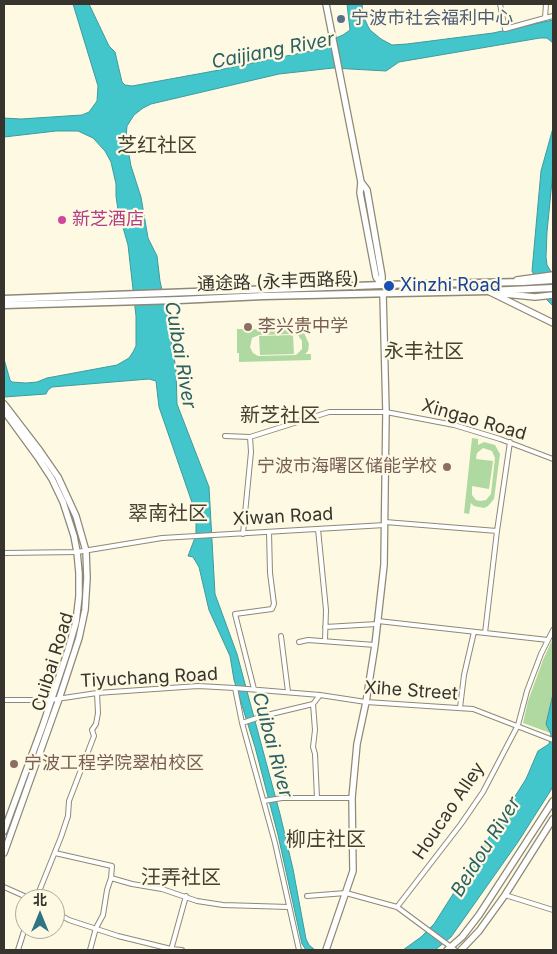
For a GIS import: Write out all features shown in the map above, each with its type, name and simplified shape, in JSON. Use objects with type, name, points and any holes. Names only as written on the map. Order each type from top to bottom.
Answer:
[{"type":"main road","points":[[326,4],[362,182],[369,198],[382,285]]},
{"type":"main road","points":[[507,282],[553,275]]},
{"type":"main road","name":"通途路 (永丰西路段)","points":[[133,298],[173,293],[553,280]]},
{"type":"main road","name":"通途路 (永丰西路段)","points":[[5,302],[133,298],[180,300],[263,296],[488,292],[553,288]]},
{"type":"main road","points":[[488,292],[522,297],[553,295]]},
{"type":"main road","points":[[488,292],[553,323]]},
{"type":"main road","points":[[327,948],[353,871],[352,798],[357,744],[375,645],[384,565],[386,412],[383,294]]},
{"type":"main road","name":"Cuibai Road","points":[[4,404],[6,410],[52,479],[68,516],[77,552],[79,596],[76,622],[4,831]]},
{"type":"main road","name":"Cuibai Road","points":[[4,853],[60,698],[79,638],[85,610],[87,578],[86,551],[76,516],[58,477],[40,451],[6,410]]},
{"type":"main road","points":[[451,949],[479,915],[553,801]]},
{"type":"main road","points":[[461,950],[505,895],[553,819]]},
{"type":"street","points":[[500,4],[504,29],[553,16]]},
{"type":"street","points":[[545,18],[546,4]]},
{"type":"street","name":"Xingao Road","points":[[225,436],[250,437],[329,412],[386,412],[454,425],[510,442],[553,459]]},
{"type":"street","points":[[243,534],[251,452],[250,437]]},
{"type":"street","points":[[485,633],[510,442]]},
{"type":"street","name":"Xiwan Road","points":[[4,552],[77,552],[141,540],[194,535],[243,534],[385,524],[497,530]]},
{"type":"street","points":[[318,529],[326,610],[325,640]]},
{"type":"street","points":[[254,689],[235,614],[272,609],[274,604],[270,573],[269,532]]},
{"type":"street","points":[[325,627],[378,623],[548,640]]},
{"type":"street","name":"Houcao Alley","points":[[397,907],[461,824],[483,792],[518,725],[527,691],[553,630]]},
{"type":"street","points":[[460,708],[464,675],[474,632]]},
{"type":"street","points":[[281,636],[288,692]]},
{"type":"street","points":[[299,642],[325,640],[375,645]]},
{"type":"street","name":"Tiyuchang Road","points":[[4,700],[50,700],[97,693],[198,686],[254,689]]},
{"type":"street","points":[[235,688],[265,801],[299,950]]},
{"type":"street","name":"Xihe Street","points":[[254,689],[320,695],[366,702],[473,709],[553,740]]},
{"type":"street","points":[[40,889],[68,816],[69,801],[94,736],[92,730],[96,724],[98,713],[97,693]]},
{"type":"street","points":[[245,722],[313,704],[320,695]]},
{"type":"street","points":[[313,704],[315,730],[313,747],[317,798]]},
{"type":"street","points":[[265,801],[282,798],[352,798]]},
{"type":"street","points":[[54,853],[112,866],[103,915],[96,928],[90,950]]},
{"type":"street","points":[[111,878],[162,889],[197,901],[223,905],[289,907]]},
{"type":"street","points":[[307,896],[346,893],[397,907],[451,949]]},
{"type":"street","points":[[505,895],[553,910]]},
{"type":"street","points":[[171,950],[186,896]]},
{"type":"street","points":[[65,918],[118,936],[171,950],[182,950]]},
{"type":"green space","points":[[237,329],[304,330],[309,344],[308,351],[305,354],[311,354],[311,360],[239,362],[239,353],[237,353]],"holes":[[[259,335],[298,335],[302,341],[302,349],[296,355],[258,356],[253,353],[250,347],[252,338]]]},
{"type":"green space","points":[[293,335],[294,354],[260,355],[259,336]]},
{"type":"green space","points":[[472,438],[478,439],[478,445],[484,442],[495,445],[500,454],[494,499],[484,508],[474,506],[471,503],[469,514],[464,513]],"holes":[[[483,448],[492,451],[495,458],[491,494],[486,500],[476,500],[472,495],[472,486],[489,489],[493,461],[476,459],[477,453]]]},
{"type":"green space","points":[[553,638],[553,734],[523,723],[528,701]]},
{"type":"water","points":[[73,4],[89,4],[109,46],[115,52],[122,82],[125,85],[132,86],[320,49],[329,41],[350,30],[347,4],[362,4],[363,16],[370,30],[392,45],[493,33],[553,20],[553,43],[547,38],[540,38],[399,62],[386,71],[333,68],[279,74],[151,104],[134,115],[127,126],[126,138],[131,166],[141,197],[148,238],[157,256],[176,369],[177,404],[209,487],[215,594],[237,654],[280,814],[293,869],[306,939],[315,950],[306,950],[302,944],[278,835],[255,747],[234,680],[230,656],[209,610],[199,567],[193,557],[188,556],[196,535],[196,514],[159,407],[156,381],[149,379],[52,387],[46,394],[4,397],[4,359],[12,382],[37,382],[47,378],[117,365],[129,358],[136,346],[136,316],[128,245],[118,210],[116,184],[111,162],[105,151],[93,138],[78,131],[56,131],[4,137],[4,118],[21,119],[82,115],[89,112],[97,101],[98,86]]},
{"type":"water","points":[[553,128],[553,171],[546,257],[547,265],[553,275],[553,306],[546,299],[532,271],[541,171]]},
{"type":"water","name":"Beidou River","points":[[553,694],[553,785],[551,790],[518,842],[451,937],[435,950],[403,950],[421,937],[434,924],[526,779],[538,751],[549,744],[551,734],[546,724]]},
{"type":"place","name":"宁波市社会福利中心","points":[[341,19]]},
{"type":"place","name":"新芝酒店","points":[[62,220]]},
{"type":"place","name":"Xinzhi Road","points":[[389,286]]},
{"type":"place","name":"李兴贵中学","points":[[248,327]]},
{"type":"place","name":"宁波市海曙区储能学校","points":[[447,467]]},
{"type":"place","name":"宁波工程学院翠柏校区","points":[[14,764]]},
{"type":"district","name":"芝红社区","points":[[157,146]]},
{"type":"district","name":"永丰社区","points":[[424,352]]},
{"type":"district","name":"新芝社区","points":[[280,416]]},
{"type":"district","name":"翠南社区","points":[[168,514]]},
{"type":"district","name":"柳庄社区","points":[[326,840]]},
{"type":"district","name":"汪弄社区","points":[[181,878]]},
{"type":"water label","name":"Caijiang River","points":[[273,51]]},
{"type":"water label","name":"Cuibai River","points":[[180,355]]},
{"type":"water label","name":"Cuibai River","points":[[272,745]]}]
